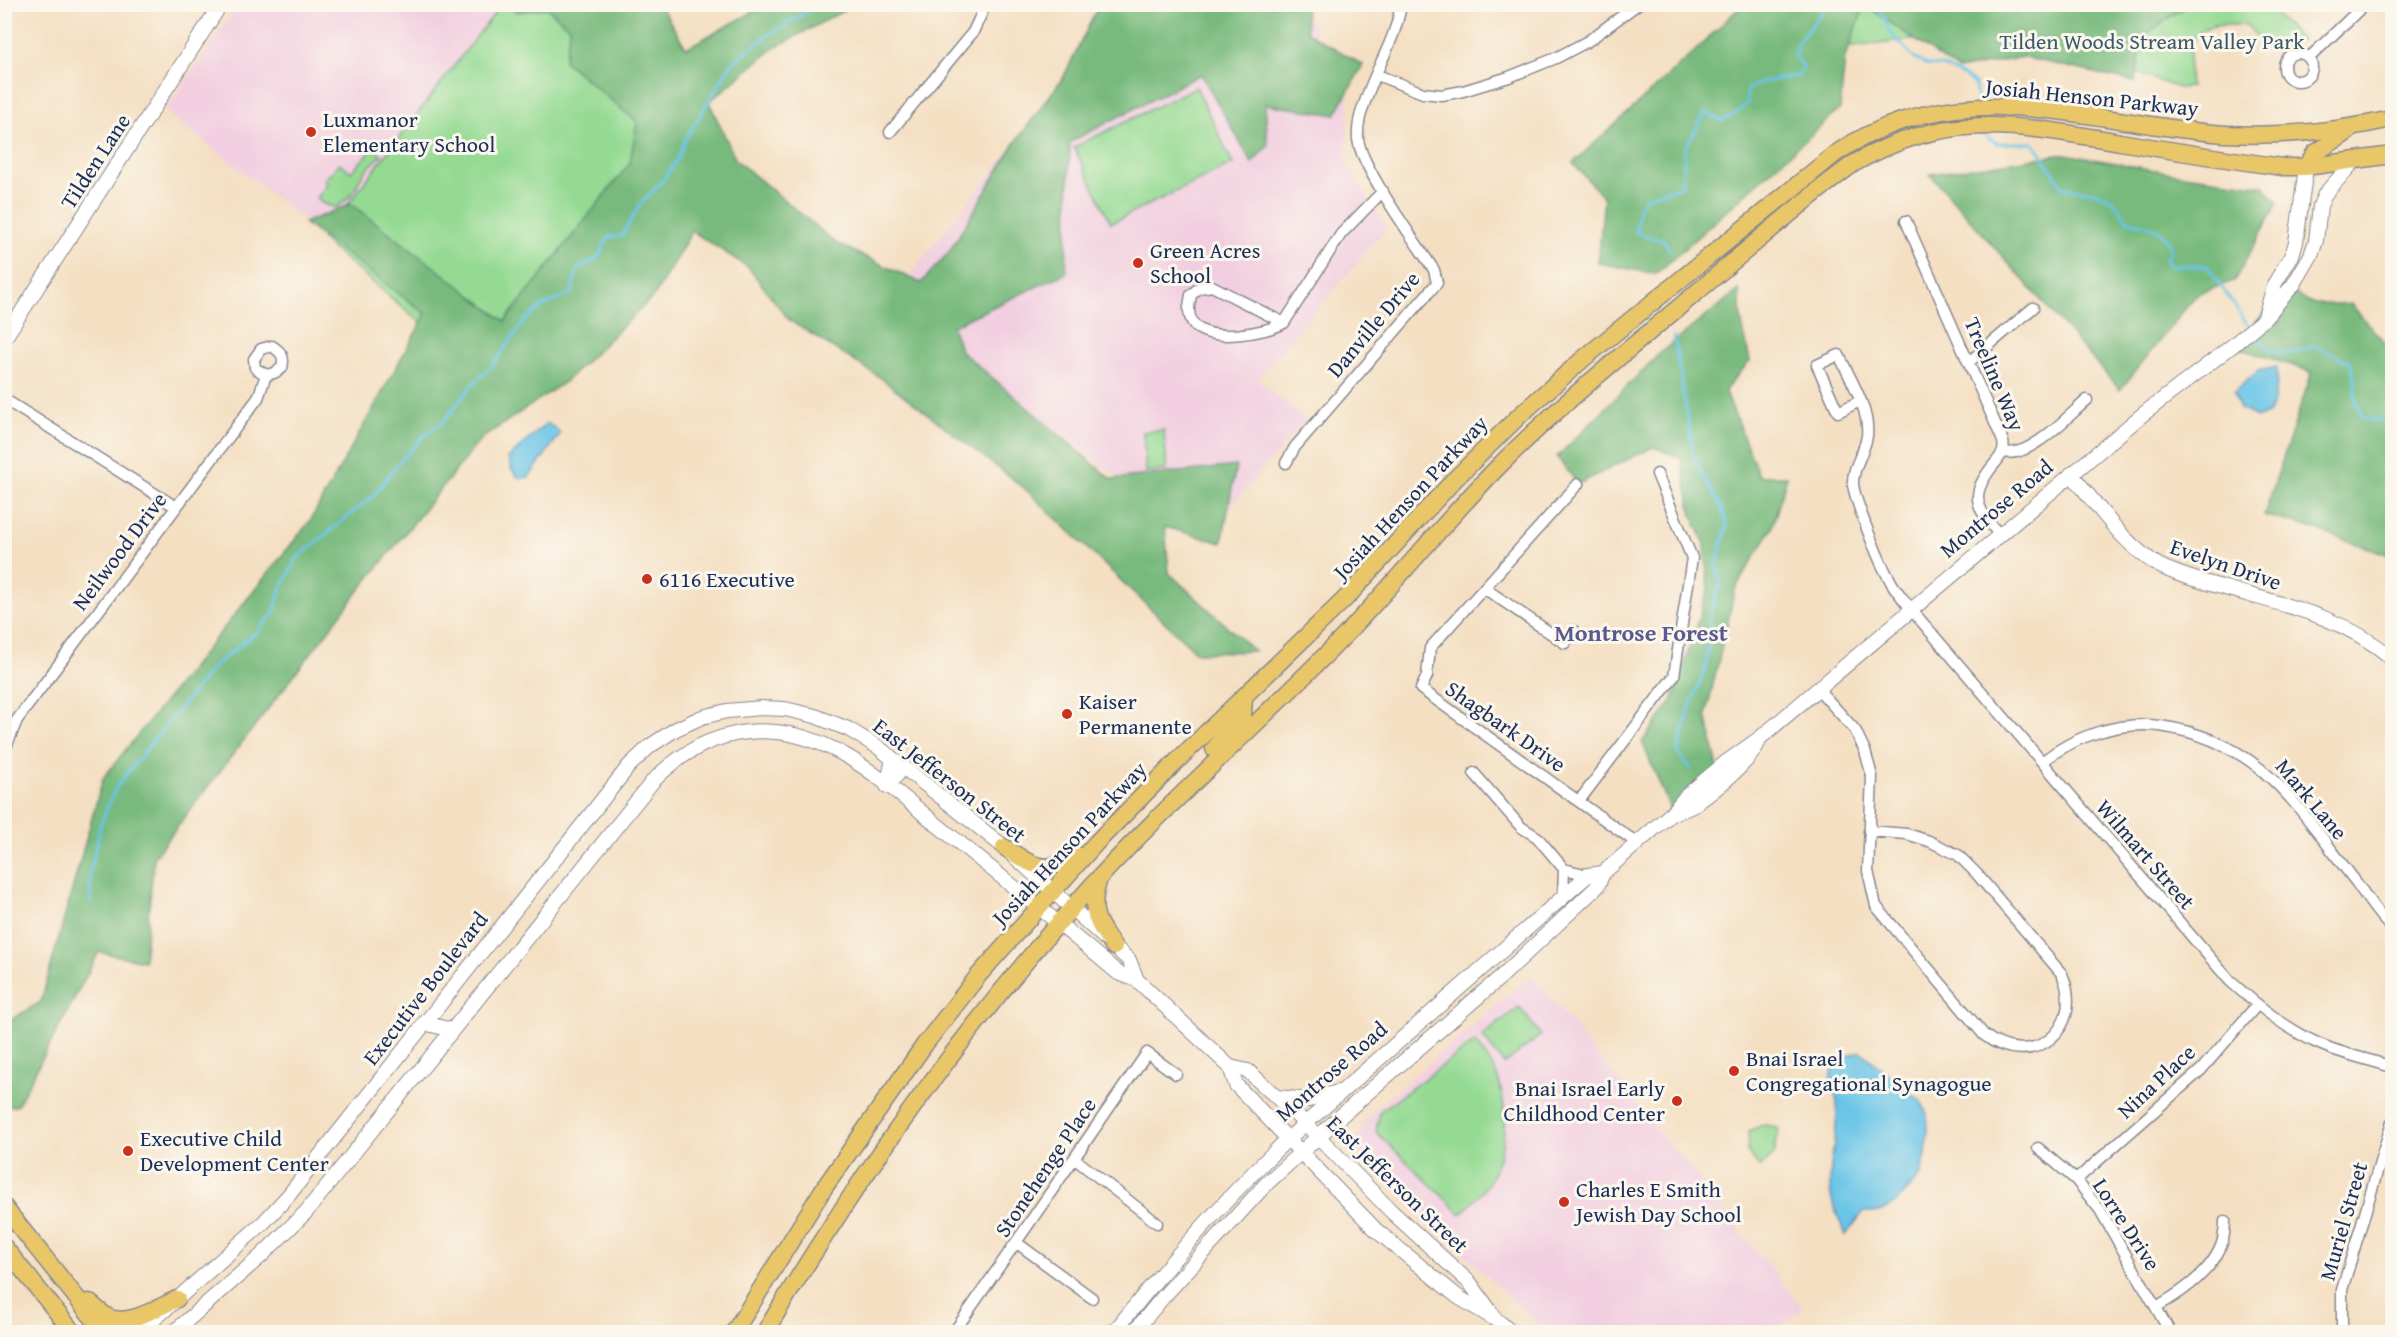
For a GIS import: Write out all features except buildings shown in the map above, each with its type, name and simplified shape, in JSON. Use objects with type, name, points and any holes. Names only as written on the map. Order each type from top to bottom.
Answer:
[{"type":"main road","name":"Josiah Henson Parkway","points":[[734,1332],[824,1188],[907,1069],[978,976],[1096,843],[1157,780],[1347,597],[1496,437],[1583,359],[1840,150],[1868,134],[1902,120],[1956,108],[2018,107],[2225,134],[2303,133],[2357,127]]},
{"type":"main road","points":[[2306,167],[2310,159],[2324,146],[2357,127],[2392,119]]},
{"type":"main road","name":"Josiah Henson Parkway","points":[[765,1332],[846,1203],[912,1110],[1000,992],[1099,879],[1186,789],[1331,649],[1517,448],[1577,394],[1853,164],[1882,148],[1912,136],[1955,127],[2016,125],[2283,167],[2306,167],[2355,160]]},
{"type":"main road","points":[[2355,160],[2392,155]]},
{"type":"main road","points":[[1186,789],[1208,756],[1241,720],[1245,711],[1244,697]]},
{"type":"main road","points":[[1004,847],[1032,865],[1049,868],[1062,864],[1096,843]]},
{"type":"main road","points":[[1099,879],[1093,908],[1099,924],[1114,947]]},
{"type":"main road","points":[[4,1207],[104,1332]]},
{"type":"main road","points":[[4,1247],[73,1332]]},
{"type":"main road","points":[[57,1273],[110,1318],[133,1317],[177,1299]]},
{"type":"street","points":[[890,132],[973,32],[986,4]]},
{"type":"street","name":"Danville Drive","points":[[1286,463],[1295,447],[1437,283],[1434,270],[1383,191],[1361,152],[1358,139],[1359,124],[1366,97],[1392,41],[1401,4]]},
{"type":"street","points":[[1377,75],[1423,93],[1442,94],[1463,91],[1509,77],[1556,58],[1588,41],[1638,4]]},
{"type":"street","points":[[2309,58],[2365,4]]},
{"type":"street","name":"Tilden Lane","points":[[4,339],[215,6]]},
{"type":"street","name":"Montrose Road","points":[[1134,1332],[1266,1184],[1503,975],[1597,887],[1603,873],[1672,813],[1687,795],[1718,768],[1760,738],[2142,415],[2265,318],[2294,284],[2311,255],[2316,241],[2320,206],[2325,194],[2355,160]]},
{"type":"street","points":[[2265,318],[2275,283],[2292,255],[2296,242],[2306,167]]},
{"type":"street","points":[[1284,322],[1212,286],[1199,288],[1191,296],[1188,311],[1194,324],[1203,332],[1216,335],[1272,329],[1284,322],[1341,234],[1383,191]]},
{"type":"street","name":"Treeline Way","points":[[1906,221],[2004,441],[2004,452],[1984,478],[1977,496],[1979,508],[2000,535]]},
{"type":"street","points":[[1970,362],[2033,308]]},
{"type":"street","name":"Wilmart Street","points":[[1860,401],[1838,412],[1817,365],[1839,354],[1860,401],[1867,423],[1867,438],[1854,472],[1853,483],[1856,497],[1888,578],[1912,609],[2230,981],[2257,1005],[2289,1027],[2319,1043],[2392,1067]]},
{"type":"street","name":"Neilwood Drive","points":[[4,752],[17,720],[258,398],[266,375]]},
{"type":"street","points":[[4,399],[176,507]]},
{"type":"street","points":[[2004,452],[2014,454],[2032,447],[2087,400]]},
{"type":"street","points":[[1579,801],[1674,676],[1692,558],[1657,474]]},
{"type":"street","name":"Evelyn Drive","points":[[2071,474],[2130,543],[2160,565],[2198,581],[2325,617],[2347,626],[2375,643],[2392,658]]},
{"type":"street","name":"Shagbark Drive","points":[[1578,484],[1430,648],[1427,676],[1420,689],[1637,843]]},
{"type":"street","points":[[1484,588],[1565,643],[1574,631]]},
{"type":"street","points":[[1818,689],[1855,730],[1872,776],[1869,831],[1868,871],[1869,884],[1876,906],[1984,1035],[2005,1049],[2026,1049],[2046,1042],[2063,1025],[2069,1007],[2068,988],[2062,974],[1958,855],[1929,841],[1907,834],[1869,831]]},
{"type":"street","name":"East Jefferson Street","points":[[762,708],[800,712],[827,720],[864,737],[1004,847],[1053,890],[1129,960],[1137,980]]},
{"type":"street","name":"Executive Boulevard","points":[[140,1332],[264,1222],[298,1183],[628,766],[662,737],[689,722],[715,714],[762,708]]},
{"type":"street","name":"Mark Lane","points":[[2042,762],[2056,750],[2089,735],[2146,724],[2205,736],[2241,753],[2279,785],[2392,928]]},
{"type":"street","name":"East Jefferson Street","points":[[608,836],[653,781],[677,759],[718,738],[765,730],[800,736],[830,748],[859,764],[1039,906],[1118,973],[1137,980],[1230,1067],[1236,1085],[1377,1231],[1458,1297],[1511,1332]]},
{"type":"street","points":[[887,786],[898,763]]},
{"type":"street","points":[[1474,773],[1521,827],[1536,837],[1564,869],[1588,875],[1603,873]]},
{"type":"street","points":[[174,1332],[278,1241],[318,1199],[608,836],[587,818]]},
{"type":"street","points":[[1563,897],[1564,869]]},
{"type":"street","name":"Montrose Road","points":[[1114,1332],[1203,1225],[1288,1138],[1588,875]]},
{"type":"street","points":[[530,890],[549,909]]},
{"type":"street","name":"Nina Place","points":[[2076,1180],[2201,1070],[2257,1005]]},
{"type":"street","points":[[424,1023],[452,1030]]},
{"type":"street","name":"Stonehenge Place","points":[[957,1332],[1147,1053],[1176,1074]]},
{"type":"street","name":"East Jefferson Street","points":[[1230,1067],[1248,1071],[1305,1123],[1392,1212],[1470,1283],[1498,1322]]},
{"type":"street","points":[[1277,1097],[1309,1100],[1340,1092]]},
{"type":"street","points":[[358,1107],[379,1123]]},
{"type":"street","name":"Muriel Street","points":[[2342,1332],[2342,1290],[2392,1122]]},
{"type":"street","name":"Lorre Drive","points":[[2038,1148],[2076,1180],[2100,1210],[2170,1332]]},
{"type":"street","points":[[1075,1159],[1157,1223]]},
{"type":"street","points":[[298,1183],[318,1199]]},
{"type":"street","points":[[2156,1307],[2182,1290],[2211,1261],[2223,1240],[2225,1221]]},
{"type":"street","points":[[1017,1243],[1092,1298]]},
{"type":"shaded area","name":"Luxmanor Elementary School","points":[[238,5],[502,5],[342,249],[165,111]]},
{"type":"shaded area","name":"Green Acres School","points":[[1127,5],[1302,5],[1349,100],[1346,162],[1387,228],[1257,379],[1306,420],[1210,530],[1103,467],[892,297]]},
{"type":"shaded area","name":"Charles E Smith Jewish Day School","points":[[1532,975],[1803,1308],[1775,1332],[1545,1332],[1360,1154],[1356,1139],[1366,1117]]},
{"type":"green space","points":[[1742,4],[2187,5],[2144,36],[2135,82],[2023,57],[1958,70],[1865,5],[1845,57],[1840,109],[1656,274],[1598,263],[1604,198],[1573,163]]},
{"type":"green space","points":[[501,5],[546,5],[687,121],[481,373],[321,239]]},
{"type":"green space","points":[[508,5],[660,5],[686,48],[766,5],[854,5],[774,48],[709,102],[736,160],[836,243],[921,283],[949,252],[1015,143],[1063,78],[1099,5],[1305,5],[1307,32],[1363,65],[1335,115],[1265,104],[1268,146],[1252,163],[1201,74],[1070,142],[1066,273],[952,326],[961,351],[1111,479],[1236,466],[1222,543],[1165,527],[1169,573],[1254,651],[1197,653],[1023,487],[878,376],[789,320],[748,267],[692,231],[655,295],[566,381],[481,439],[358,592],[154,857],[144,961],[99,952],[17,1106],[5,1107],[5,1023],[41,1002],[103,778],[310,521],[426,314],[304,223],[351,204],[505,321],[630,163],[637,122],[564,61],[570,28],[547,8],[516,12]]},
{"type":"green space","name":"Tilden Woods Stream Valley Park","points":[[1806,5],[2267,5],[2301,40],[2269,49],[2247,26],[2229,25],[2204,29],[2196,35],[2189,55],[2190,87],[2179,88],[2011,29],[1842,48]]},
{"type":"green space","points":[[1196,87],[1233,164],[1111,223],[1074,147]]},
{"type":"green space","points":[[374,148],[382,155],[365,171],[353,191],[336,208],[322,203],[317,198],[327,185],[324,180],[340,163],[351,172]]},
{"type":"green space","points":[[2065,154],[2183,175],[2264,186],[2278,203],[2234,281],[2197,294],[2120,390],[1930,174]]},
{"type":"green space","points":[[1739,290],[1741,319],[1750,361],[1725,390],[1759,476],[1787,476],[1772,528],[1735,589],[1706,715],[1718,768],[1672,813],[1642,742],[1672,701],[1708,590],[1705,544],[1692,515],[1681,458],[1653,447],[1578,484],[1557,457],[1661,352]]},
{"type":"green space","points":[[2287,290],[2314,304],[2351,304],[2392,352],[2392,556],[2308,527],[2264,515],[2312,372],[2232,346]]},
{"type":"green space","points":[[1164,430],[1167,470],[1146,472],[1143,432]]},
{"type":"green space","points":[[1519,1007],[1541,1035],[1504,1064],[1482,1036]]},
{"type":"green space","points":[[1475,1042],[1496,1073],[1500,1086],[1504,1114],[1503,1142],[1489,1182],[1461,1214],[1376,1132],[1380,1111]]},
{"type":"green space","points":[[1765,1124],[1779,1129],[1774,1155],[1760,1167],[1747,1152],[1749,1131]]},
{"type":"water","points":[[2277,367],[2276,391],[2268,414],[2257,417],[2240,409],[2234,392],[2258,371]]},
{"type":"water","points":[[547,423],[560,434],[529,477],[520,479],[512,470],[508,458]]},
{"type":"water","points":[[1860,1051],[1921,1101],[1927,1114],[1928,1130],[1926,1155],[1920,1177],[1896,1203],[1879,1212],[1863,1212],[1846,1235],[1831,1196],[1830,1173],[1837,1099],[1831,1082],[1831,1074],[1838,1063]]},
{"type":"waterway","points":[[91,902],[90,873],[101,823],[115,789],[215,665],[257,632],[274,613],[280,591],[297,558],[373,496],[399,462],[422,438],[445,420],[472,385],[492,366],[525,320],[541,307],[572,293],[574,280],[581,267],[597,259],[609,237],[622,236],[640,204],[661,183],[677,160],[685,140],[732,63],[767,36],[819,4]]},
{"type":"waterway","points":[[1670,250],[1663,239],[1651,238],[1636,232],[1639,208],[1646,197],[1682,186],[1685,148],[1706,112],[1721,121],[1737,113],[1747,103],[1747,89],[1762,82],[1798,76],[1804,66],[1794,56],[1798,42],[1829,4]]},
{"type":"waterway","points":[[1872,4],[1884,17],[1890,33],[1915,59],[1927,65],[1942,66],[1966,77],[1975,84],[1977,101]]},
{"type":"waterway","points":[[1980,131],[1981,134],[1997,143],[2033,143],[2063,188],[2094,192],[2113,200],[2127,220],[2160,231],[2171,250],[2166,258],[2169,265],[2207,266],[2248,325]]},
{"type":"waterway","points":[[2254,333],[2274,352],[2296,352],[2315,346],[2350,362],[2355,382],[2355,401],[2364,419],[2379,420],[2392,410]]},
{"type":"waterway","points":[[1674,337],[1693,452],[1698,467],[1722,508],[1727,526],[1716,566],[1721,582],[1711,610],[1706,667],[1690,707],[1678,752],[1690,768]]},
{"type":"place","name":"Luxmanor Elementary School","points":[[311,132]]},
{"type":"place","name":"Green Acres School","points":[[1138,263]]},
{"type":"place","name":"6116 Executive","points":[[647,579]]},
{"type":"place","name":"Kaiser Permanente","points":[[1067,714]]},
{"type":"place","name":"Bnai Israel Congregational Synagogue","points":[[1734,1071]]},
{"type":"place","name":"Bnai Israel Early Childhood Center","points":[[1677,1101]]},
{"type":"place","name":"Executive Child Development Center","points":[[128,1151]]},
{"type":"place","name":"Charles E Smith Jewish Day School","points":[[1564,1202]]},
{"type":"district","name":"Montrose Forest","points":[[1641,633]]}]
